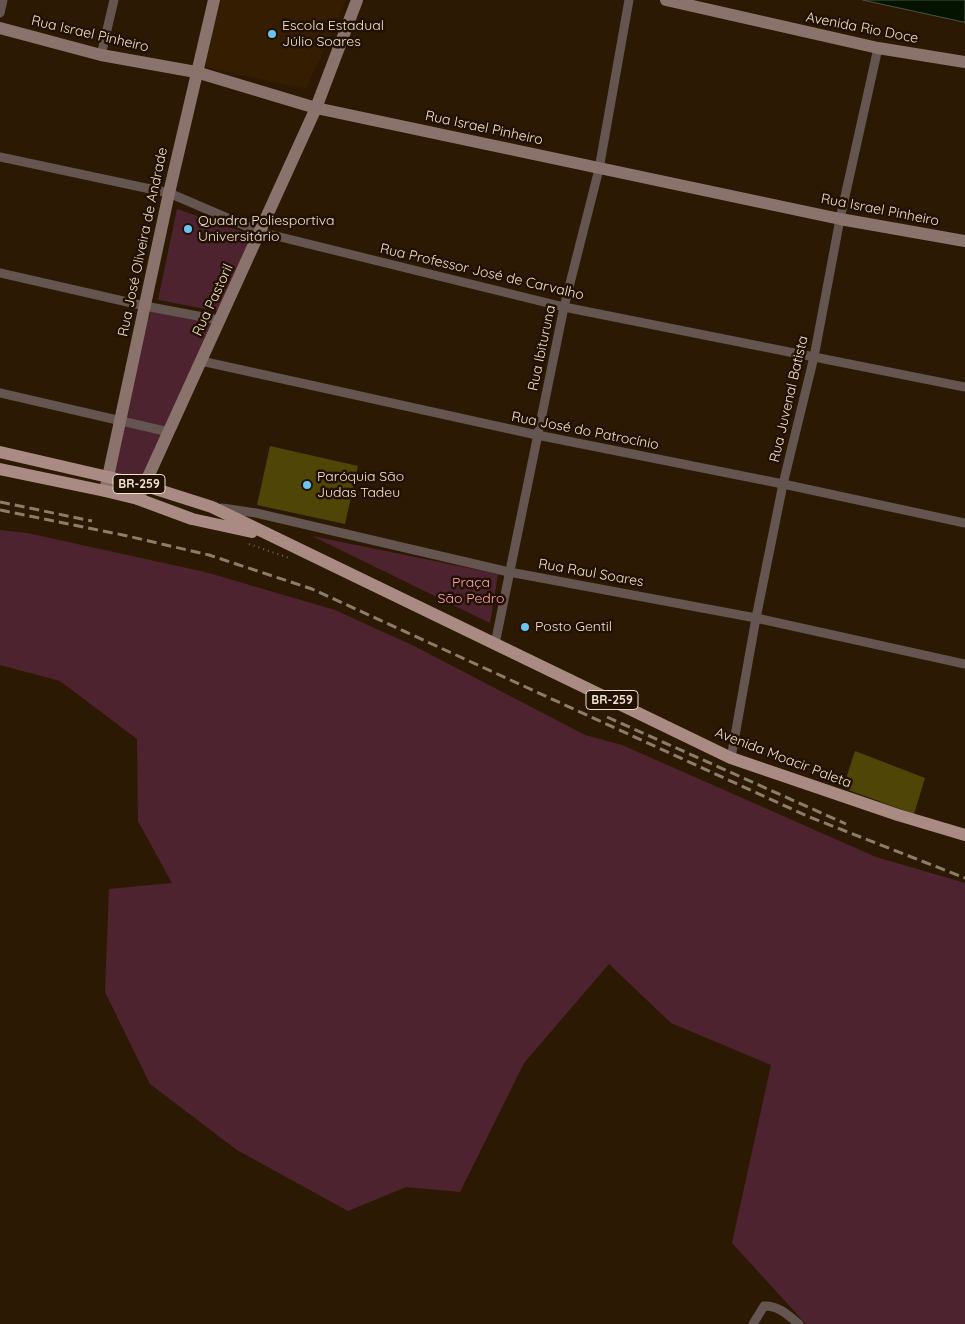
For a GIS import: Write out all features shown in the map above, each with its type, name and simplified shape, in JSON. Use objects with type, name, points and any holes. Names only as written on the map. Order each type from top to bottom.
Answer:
[{"type":"main road","name":"Avenida Moacir Paleta","points":[[0,452],[143,485],[212,507],[731,758],[898,815],[965,833]]},
{"type":"main road","name":"Avenida Moacir Paleta","points":[[0,469],[138,499],[192,519],[271,537]]},
{"type":"street","points":[[0,13],[3,0]]},
{"type":"street","points":[[101,55],[114,0]]},
{"type":"street","name":"Rua José Oliveira de Andrade","points":[[106,491],[169,193],[214,0]]},
{"type":"street","name":"Rua Pastoril","points":[[138,499],[316,108],[357,0]]},
{"type":"street","name":"Rua Ibituruna","points":[[495,644],[564,307],[599,168],[629,0]]},
{"type":"street","name":"Avenida Rio Doce","points":[[666,0],[878,48],[965,62]]},
{"type":"street","name":"Rua Israel Pinheiro","points":[[0,28],[101,55],[196,72],[316,108],[840,219],[965,241]]},
{"type":"street","name":"Rua Juvenal Batista","points":[[731,758],[756,618],[783,484],[814,357],[840,219],[878,48]]},
{"type":"street","name":"Rua Professor José de Carvalho","points":[[0,157],[169,193],[260,232],[564,307],[965,387]]},
{"type":"street","points":[[0,273],[145,306],[219,320]]},
{"type":"street","name":"Rua José do Patrocínio","points":[[201,361],[537,436],[783,484],[965,523]]},
{"type":"street","points":[[0,393],[169,432]]},
{"type":"street","name":"Rua Raul Soares","points":[[212,507],[256,513],[509,572],[756,618],[965,664]]},
{"type":"street","points":[[753,1324],[764,1306],[771,1305],[783,1311],[799,1324]]},
{"type":"shaded area","name":"Escola Estadual Júlio Soares","points":[[221,0],[346,0],[306,89],[204,67]]},
{"type":"shaded area","points":[[863,0],[965,0],[965,22]]},
{"type":"green space","points":[[177,209],[252,235],[217,311],[158,300]]},
{"type":"green space","points":[[151,310],[215,321],[168,430],[122,417]]},
{"type":"green space","points":[[122,421],[167,433],[143,484],[110,476]]},
{"type":"green space","points":[[0,530],[27,533],[205,572],[335,610],[414,646],[585,735],[622,745],[876,857],[965,883],[965,1324],[806,1324],[732,1243],[771,1065],[671,1023],[609,964],[524,1063],[460,1192],[406,1187],[348,1211],[237,1150],[150,1084],[105,992],[109,889],[172,883],[138,821],[137,739],[60,681],[0,665]]},
{"type":"green space","name":"Praça São Pedro","points":[[312,536],[498,574],[490,623]]},
{"type":"building","name":"Paróquia São Judas Tadeu","points":[[270,446],[358,466],[345,524],[257,505]]},
{"type":"building","points":[[855,751],[925,778],[914,814],[843,788]]},
{"type":"railway","points":[[0,502],[92,521]]},
{"type":"railway","points":[[0,510],[209,555],[312,589],[807,816],[965,878]]},
{"type":"railway","points":[[607,717],[846,824]]},
{"type":"place","name":"Escola Estadual Júlio Soares","points":[[272,34]]},
{"type":"place","name":"Quadra Poliesportiva Universitário","points":[[188,229]]},
{"type":"place","name":"Paróquia São Judas Tadeu","points":[[307,485]]},
{"type":"place","name":"Posto Gentil","points":[[525,627]]}]
